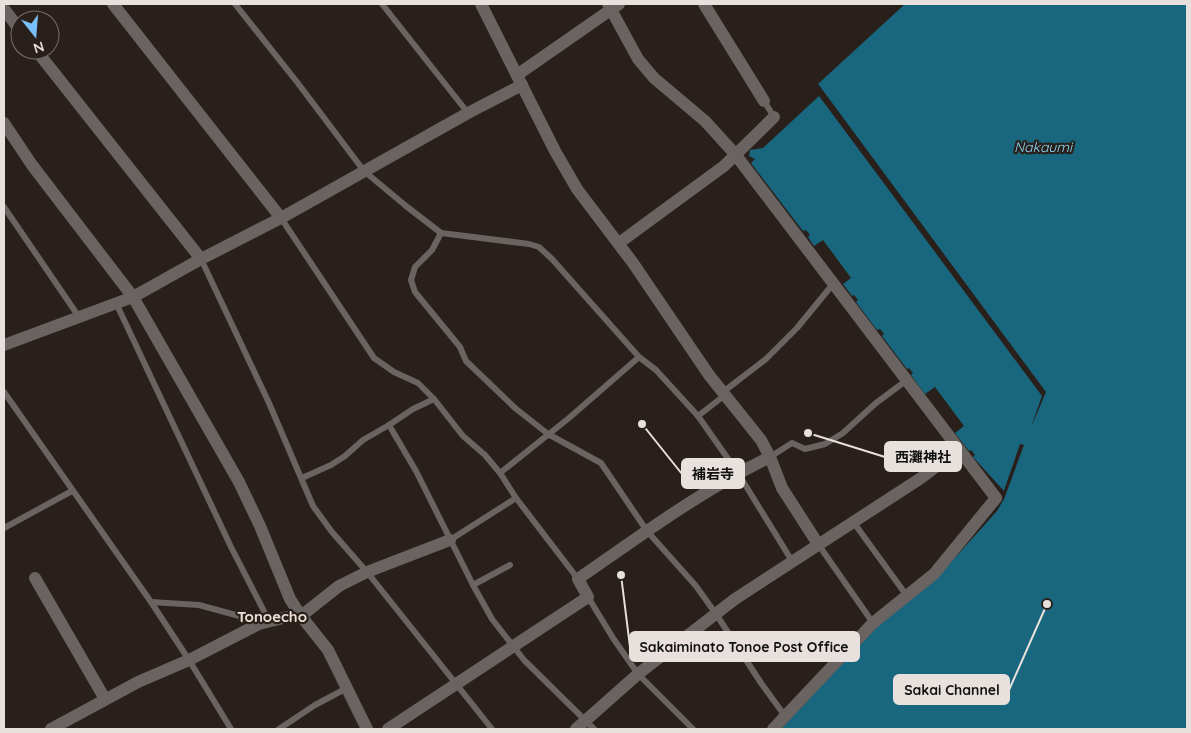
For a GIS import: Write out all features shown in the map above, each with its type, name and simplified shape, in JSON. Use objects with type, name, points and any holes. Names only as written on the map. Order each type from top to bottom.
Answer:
[{"type":"street","points":[[113,4],[281,218]]},
{"type":"street","points":[[481,4],[555,151],[577,188],[619,242],[724,394],[761,440],[782,488],[818,544]]},
{"type":"street","points":[[704,4],[764,101]]},
{"type":"street","points":[[4,345],[132,297],[281,218],[468,113],[520,80],[612,5],[638,58],[654,78],[705,121],[735,154],[996,498],[934,574],[873,623],[773,729]]},
{"type":"street","points":[[44,60],[201,259]]},
{"type":"street","points":[[619,242],[724,166],[774,117]]},
{"type":"street","points":[[4,123],[32,165],[132,297],[239,482],[260,526],[290,599],[328,650],[368,729]]},
{"type":"street","points":[[576,729],[590,725],[638,674],[716,614],[792,561],[854,523],[921,478],[958,450]]},
{"type":"street","points":[[388,729],[588,597],[578,579],[647,531],[738,473],[770,457]]},
{"type":"street","points":[[51,729],[138,682],[189,660],[264,623],[301,616],[339,586],[366,572],[450,540]]},
{"type":"street","points":[[36,578],[106,699]]},
{"type":"lane","points":[[235,4],[364,171],[406,206],[442,233],[528,244],[539,247],[552,259],[639,357],[656,370],[698,416],[738,473],[792,561]]},
{"type":"lane","points":[[382,4],[468,113]]},
{"type":"lane","points":[[764,101],[774,117]]},
{"type":"lane","points":[[4,207],[79,317]]},
{"type":"lane","points":[[281,218],[374,358],[394,372],[418,384],[434,399],[463,436],[500,473],[516,498],[578,579]]},
{"type":"lane","points":[[442,233],[432,250],[415,267],[411,280],[415,292],[460,347],[466,360],[515,408],[548,434],[601,463],[647,531],[696,586],[785,716]]},
{"type":"lane","points":[[201,259],[322,520],[492,729]]},
{"type":"lane","points":[[698,416],[766,359],[796,328],[833,284]]},
{"type":"lane","points":[[116,304],[264,623]]},
{"type":"lane","points":[[500,473],[639,357]]},
{"type":"lane","points":[[770,457],[792,444],[805,449],[825,444],[843,433],[876,403],[907,380]]},
{"type":"lane","points":[[4,392],[151,602],[231,729]]},
{"type":"lane","points":[[302,478],[346,456],[363,440],[434,399]]},
{"type":"lane","points":[[389,425],[416,471],[492,619],[524,660],[590,725]]},
{"type":"lane","points":[[4,528],[72,491]]},
{"type":"lane","points":[[450,540],[516,498]]},
{"type":"lane","points":[[854,523],[907,596]]},
{"type":"lane","points":[[818,544],[873,623]]},
{"type":"lane","points":[[473,585],[510,565]]},
{"type":"lane","points":[[588,597],[612,638],[638,674],[694,729]]},
{"type":"lane","points":[[151,602],[199,606],[264,623]]},
{"type":"lane","points":[[279,729],[315,704],[347,688]]},
{"type":"water","name":"Nakaumi","points":[[905,4],[1187,4],[1187,729],[781,729],[877,627],[935,580],[997,511],[1004,499],[1024,445],[1020,444],[1004,491],[973,457],[975,455],[971,450],[969,451],[955,433],[964,426],[935,387],[925,394],[911,375],[913,373],[909,368],[907,369],[882,336],[884,334],[880,329],[877,330],[856,302],[858,300],[854,295],[852,296],[843,284],[851,278],[823,240],[814,246],[808,237],[810,235],[806,230],[803,231],[751,163],[755,159],[749,156],[750,150],[763,148],[819,96],[1042,396],[1031,427],[1046,392],[818,84]]},
{"type":"pier","points":[[818,84],[1045,392],[1032,427],[1043,396],[818,93],[821,94],[1043,393],[816,86]]},
{"type":"pier","points":[[1021,444],[1023,445],[1004,498],[1002,496]]},
{"type":"place","name":"補岩寺","points":[[642,424]]},
{"type":"place","name":"西灘神社","points":[[808,433]]},
{"type":"place","name":"Sakaiminato Tonoe Post Office","points":[[621,575]]},
{"type":"place","name":"Sakai Channel","points":[[1047,604]]},
{"type":"district","name":"Tonoecho","points":[[272,617]]}]
